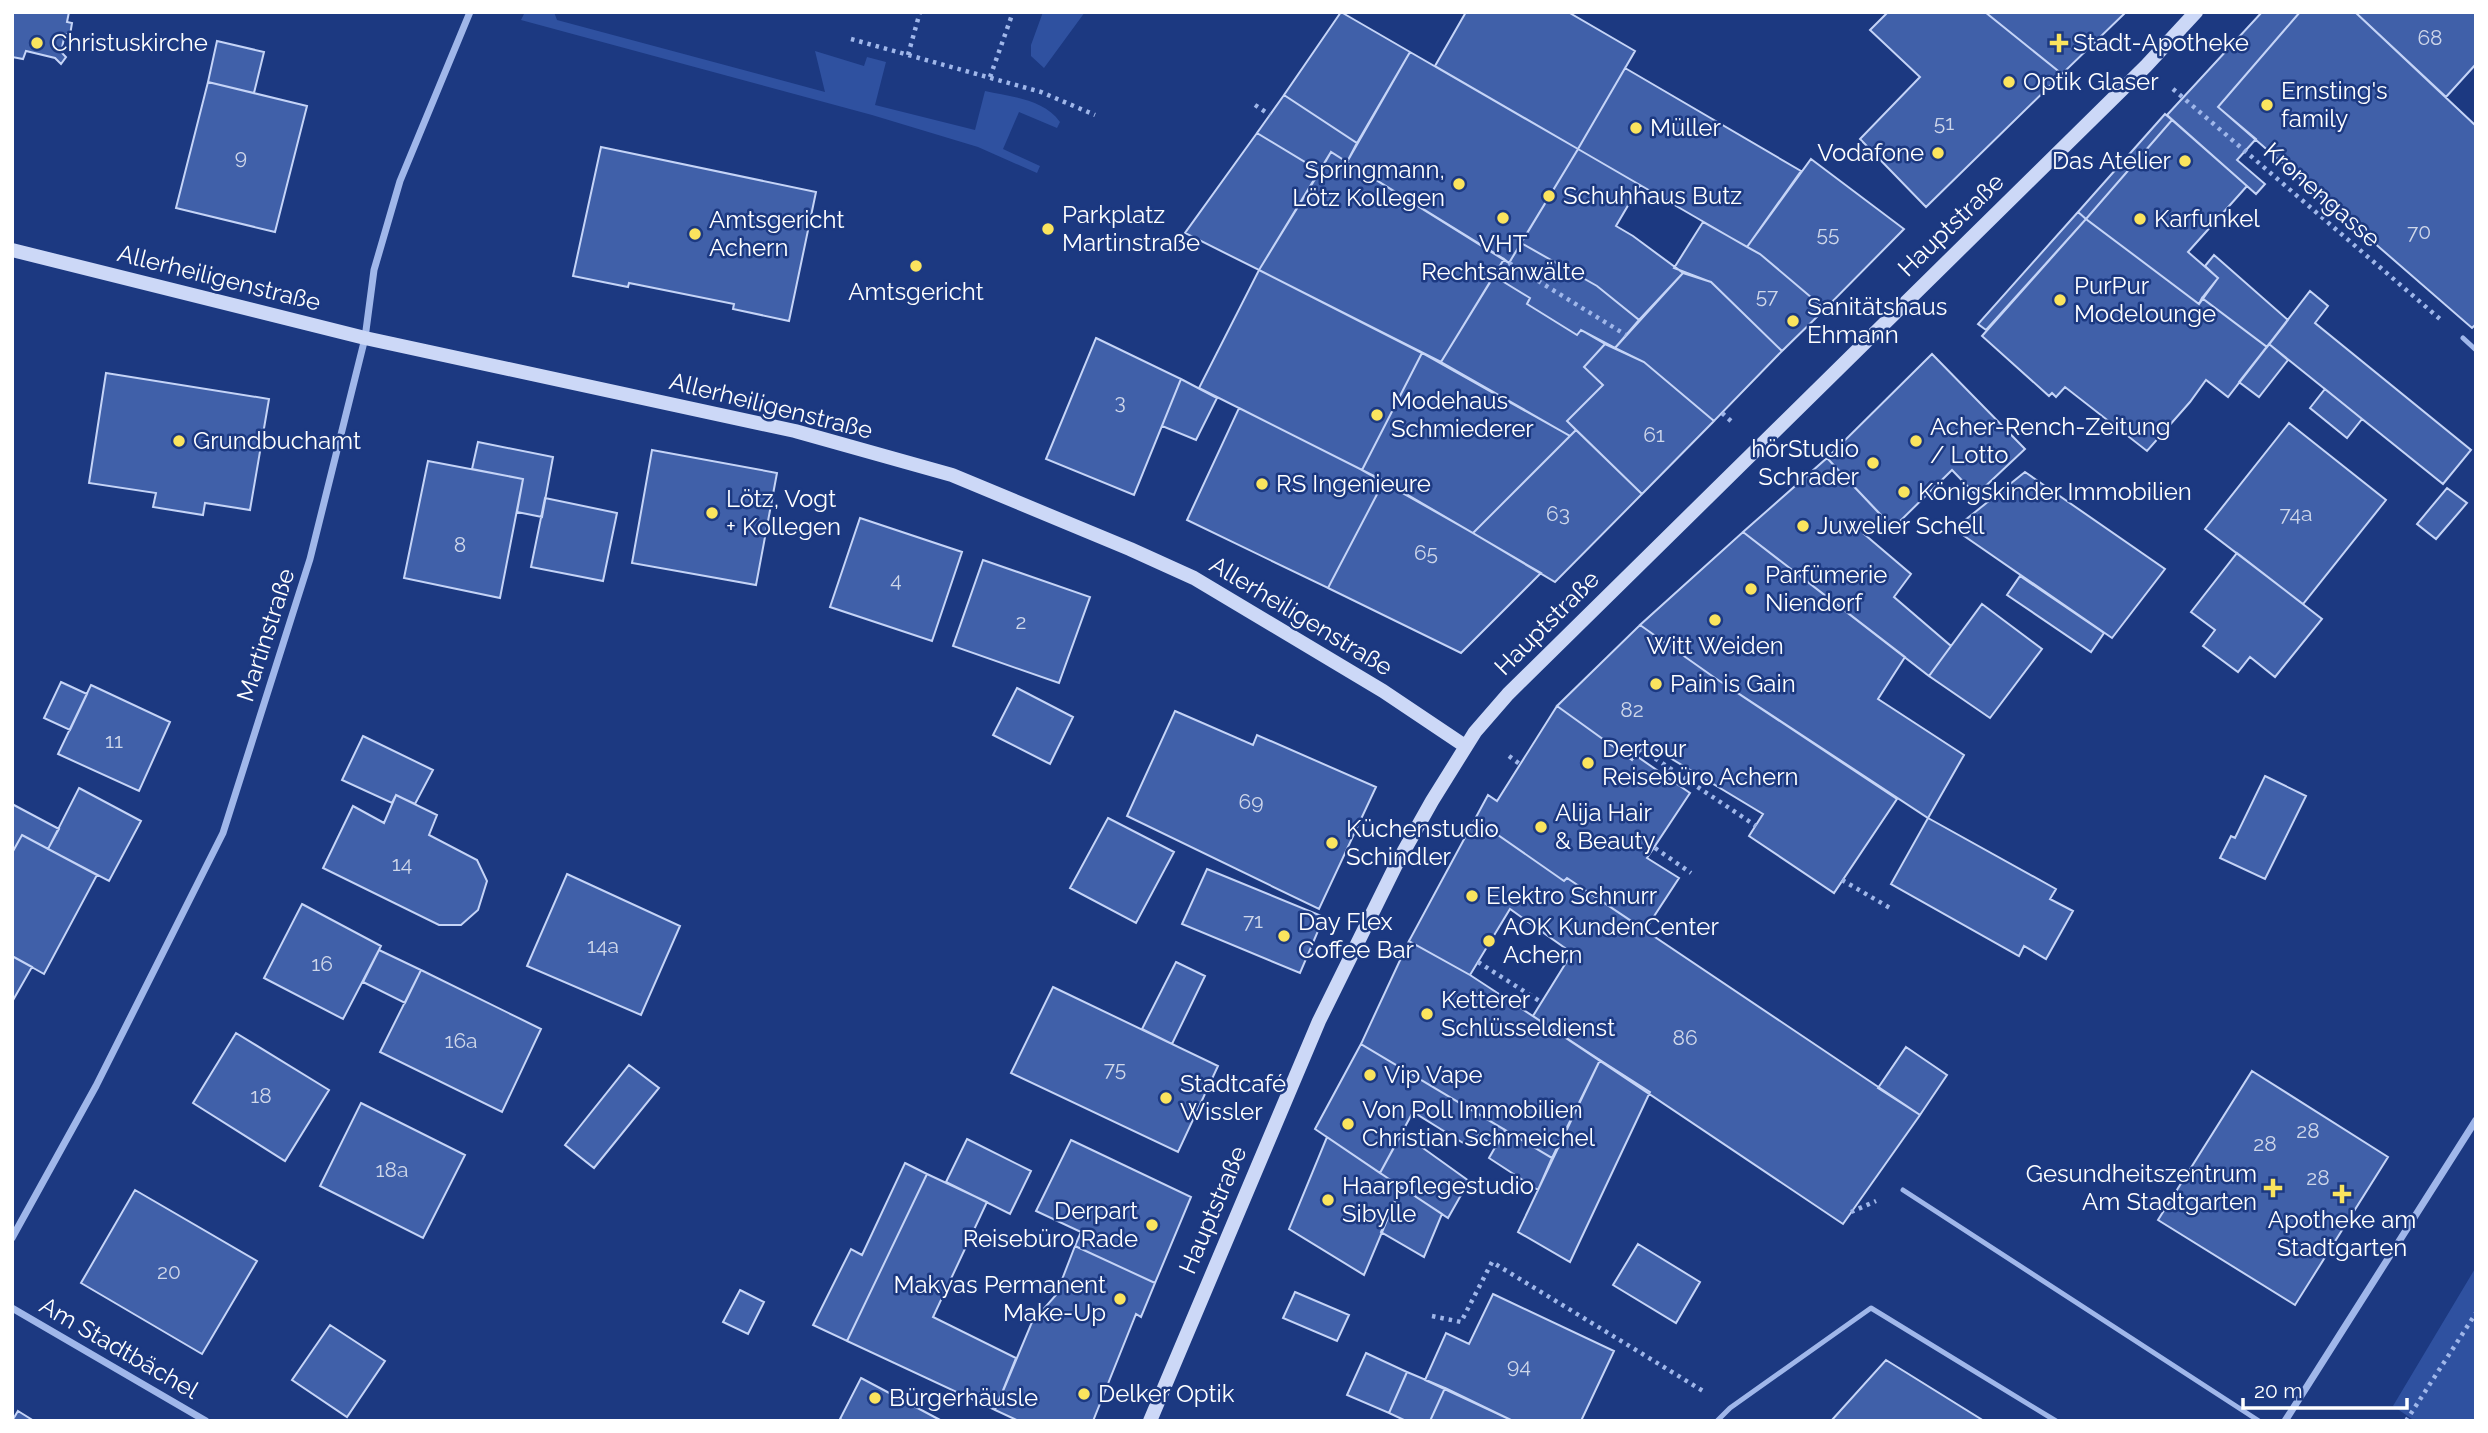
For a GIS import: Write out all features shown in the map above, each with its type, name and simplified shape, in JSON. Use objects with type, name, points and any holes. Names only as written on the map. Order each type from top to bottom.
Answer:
[{"type":"main road","name":"Hauptstraße","points":[[1150,1421],[1319,1021],[1396,865],[1465,746],[1507,694],[2146,66],[2196,12]]},
{"type":"main road","name":"Allerheiligenstraße","points":[[12,250],[365,338],[795,431],[952,475],[1194,578],[1383,691],[1465,746]]},
{"type":"street","name":"Martinstraße","points":[[12,1238],[96,1086],[223,833],[310,559],[365,338],[374,270],[400,181],[470,12]]},
{"type":"street","points":[[2285,1421],[2476,1119]]},
{"type":"street","name":"Am Stadtbächel","points":[[12,1308],[206,1421]]},
{"type":"lane","points":[[2463,338],[2476,350]]},
{"type":"lane","points":[[1903,1190],[2259,1421]]},
{"type":"lane","points":[[1717,1421],[1730,1408],[1871,1308],[2056,1421]]},
{"type":"path","points":[[908,55],[920,12]]},
{"type":"path","points":[[990,77],[1012,13],[1006,12]]},
{"type":"path","points":[[851,39],[1041,92],[1095,115]]},
{"type":"path","name":"Kronengasse","points":[[2146,66],[2463,338]]},
{"type":"path","points":[[1255,105],[1270,115]]},
{"type":"path","points":[[1509,263],[1626,335]]},
{"type":"path","points":[[1722,413],[1732,422]]},
{"type":"path","points":[[1641,749],[1756,826]]},
{"type":"path","points":[[1509,757],[1521,765]]},
{"type":"path","points":[[1655,848],[1692,873]]},
{"type":"path","points":[[1842,880],[1890,908]]},
{"type":"path","points":[[1478,962],[1541,1002]]},
{"type":"path","points":[[1432,1316],[1461,1322],[1492,1262],[1730,1408]]},
{"type":"path","points":[[2406,1421],[2476,1313]]},
{"type":"shaded area","points":[[525,12],[554,12],[557,20],[825,92],[815,51],[864,66],[867,57],[886,62],[875,105],[975,130],[985,91],[1036,104],[1053,114],[1060,122],[1057,128],[1019,112],[1003,149],[1040,166],[1037,173],[978,147],[872,115],[521,20]]},
{"type":"shaded area","points":[[1043,12],[1085,12],[1044,68],[1031,56],[1031,45]]},
{"type":"shaded area","points":[[2476,1267],[2476,1421],[2415,1421],[2393,1406]]},
{"type":"building","name":"Christuskirche","points":[[12,12],[69,12],[67,22],[72,23],[70,35],[65,34],[61,52],[66,57],[61,64],[55,58],[26,51],[23,59],[12,57]]},
{"type":"building","points":[[1341,12],[1410,52],[1357,143],[1284,95]]},
{"type":"building","points":[[1466,12],[1568,12],[1635,51],[1578,149],[1435,66]]},
{"type":"building","points":[[1888,12],[1985,12],[2062,74],[1926,207],[1860,139],[1920,77],[1870,30]]},
{"type":"building","name":"Stadt-Apotheke","points":[[1985,12],[2126,12],[2062,74]]},
{"type":"building","points":[[2262,12],[2300,12],[2218,107],[2256,139],[2237,160],[2265,184],[2256,194],[2167,115]]},
{"type":"building","points":[[2300,12],[2355,12],[2476,126],[2476,324],[2472,328],[2218,107]]},
{"type":"building","points":[[2355,12],[2476,12],[2476,64],[2446,97]]},
{"type":"building","points":[[217,41],[264,52],[254,93],[208,82]]},
{"type":"building","points":[[1410,52],[1578,149],[1509,263],[1347,162]]},
{"type":"building","points":[[1625,68],[1801,171],[1747,247],[1578,149]]},
{"type":"building","points":[[208,82],[307,106],[275,232],[176,208]]},
{"type":"building","points":[[1284,95],[1357,143],[1347,162],[1331,152],[1320,171],[1257,133]]},
{"type":"building","points":[[2165,114],[2172,120],[2086,219],[2078,212]]},
{"type":"building","points":[[2172,120],[2247,186],[2188,252],[2218,278],[2199,304],[2086,219]]},
{"type":"building","points":[[1257,133],[1320,171],[1259,270],[1185,233]]},
{"type":"building","name":"Amtsgericht Achern","points":[[601,147],[816,192],[789,321],[733,309],[734,304],[629,283],[628,287],[573,276]]},
{"type":"building","points":[[1578,149],[1640,185],[1616,226],[1683,273],[1639,320],[1597,286],[1521,243]]},
{"type":"building","points":[[1331,152],[1504,259],[1441,362],[1259,270]]},
{"type":"building","points":[[1811,159],[1904,229],[1825,309],[1760,254],[1747,247]]},
{"type":"building","points":[[2078,212],[2086,219],[1986,330],[1978,324]]},
{"type":"building","points":[[2086,219],[2199,304],[2202,298],[2267,347],[2228,397],[2206,380],[2147,451],[2065,387],[2056,397],[2052,393],[2049,396],[1982,336]]},
{"type":"building","points":[[1703,222],[1760,254],[1825,309],[1782,351],[1711,282],[1674,268]]},
{"type":"building","points":[[1521,243],[1597,286],[1639,320],[1615,348],[1581,330],[1577,335],[1527,304],[1530,298],[1494,276],[1504,259],[1509,263]]},
{"type":"building","points":[[2214,255],[2288,320],[2267,347],[2202,298],[2218,278],[2205,266]]},
{"type":"building","points":[[1259,270],[1422,353],[1362,470],[1199,388]]},
{"type":"building","points":[[1683,273],[1711,282],[1782,351],[1714,421],[1644,362],[1615,348]]},
{"type":"building","points":[[1494,276],[1530,298],[1527,304],[1577,335],[1581,330],[1605,344],[1584,367],[1603,385],[1567,421],[1576,430],[1570,436],[1441,362]]},
{"type":"building","points":[[2310,291],[2328,306],[2315,323],[2471,450],[2443,484],[2269,344]]},
{"type":"building","points":[[1096,338],[1181,379],[1134,495],[1046,459]]},
{"type":"building","points":[[1605,344],[1644,362],[1714,421],[1642,494],[1567,421],[1603,385],[1584,367]]},
{"type":"building","points":[[2269,344],[2288,360],[2259,397],[2239,382]]},
{"type":"building","points":[[1422,353],[1570,436],[1473,533],[1362,470]]},
{"type":"building","points":[[1932,354],[2025,449],[1976,495],[1952,470],[1893,528],[1827,458]]},
{"type":"building","name":"Grundbuchamt","points":[[106,373],[269,399],[250,510],[205,503],[203,515],[153,507],[156,493],[89,483]]},
{"type":"building","points":[[1181,379],[1217,398],[1196,440],[1162,426]]},
{"type":"building","points":[[2325,389],[2362,419],[2347,438],[2310,408]]},
{"type":"building","points":[[1239,408],[1384,481],[1328,588],[1187,520]]},
{"type":"building","points":[[2289,423],[2386,500],[2303,604],[2205,529]]},
{"type":"building","points":[[1576,430],[1642,494],[1555,582],[1473,533]]},
{"type":"building","points":[[478,442],[553,457],[542,517],[517,512],[523,479],[472,469]]},
{"type":"building","points":[[652,450],[777,473],[756,585],[632,563]]},
{"type":"building","points":[[1827,458],[1883,517],[1864,534],[1911,574],[1894,597],[1951,646],[1929,676],[1743,532]]},
{"type":"building","points":[[428,461],[523,479],[500,598],[404,578]]},
{"type":"building","points":[[2025,472],[2165,569],[2112,638],[1954,529]]},
{"type":"building","points":[[1384,481],[1541,573],[1461,653],[1328,588]]},
{"type":"building","points":[[2447,488],[2467,503],[2436,539],[2417,524]]},
{"type":"building","points":[[545,498],[617,513],[603,581],[531,567]]},
{"type":"building","points":[[860,518],[962,552],[932,641],[830,607]]},
{"type":"building","points":[[1743,532],[1905,657],[1878,699],[1964,755],[1928,818],[1715,678],[1640,625]]},
{"type":"building","points":[[2237,553],[2322,619],[2275,677],[2250,657],[2238,672],[2203,646],[2215,630],[2191,612]]},
{"type":"building","points":[[983,560],[1090,597],[1059,683],[953,646]]},
{"type":"building","points":[[2020,576],[2104,633],[2091,652],[2007,595]]},
{"type":"building","points":[[1982,604],[2042,649],[1990,718],[1929,676]]},
{"type":"building","points":[[1640,625],[1897,799],[1834,893],[1749,836],[1763,814],[1647,744],[1632,760],[1557,706]]},
{"type":"building","points":[[61,682],[87,694],[70,730],[44,718]]},
{"type":"building","points":[[91,685],[170,722],[139,791],[58,754]]},
{"type":"building","points":[[1017,688],[1073,717],[1050,764],[993,735]]},
{"type":"building","points":[[1557,706],[1632,760],[1635,755],[1690,793],[1647,858],[1679,878],[1645,930],[1567,878],[1564,881],[1475,819],[1488,795],[1497,801]]},
{"type":"building","points":[[1175,711],[1253,745],[1257,735],[1376,787],[1319,909],[1127,816]]},
{"type":"building","points":[[363,736],[433,770],[415,804],[396,795],[392,803],[342,780]]},
{"type":"building","points":[[2265,776],[2306,796],[2265,879],[2220,858],[2231,836],[2235,838]]},
{"type":"building","points":[[79,788],[141,821],[109,881],[48,849]]},
{"type":"building","points":[[396,795],[437,815],[429,835],[477,860],[487,881],[478,910],[461,925],[439,925],[323,868],[353,806],[384,823]]},
{"type":"building","points":[[12,804],[59,829],[48,849],[22,835],[12,853]]},
{"type":"building","points":[[1108,818],[1174,852],[1136,923],[1070,888]]},
{"type":"building","points":[[1928,818],[2056,889],[2050,899],[2073,911],[2046,959],[2024,946],[2019,956],[1891,884]]},
{"type":"building","points":[[1475,819],[1564,881],[1567,878],[1920,1115],[1843,1224],[1533,1016],[1572,953],[1510,909],[1470,975],[1409,941]]},
{"type":"building","points":[[22,835],[97,875],[44,974],[12,956],[12,853]]},
{"type":"building","points":[[1207,869],[1324,917],[1300,973],[1182,924]]},
{"type":"building","points":[[567,874],[680,926],[641,1015],[527,966]]},
{"type":"building","points":[[302,904],[381,946],[343,1019],[264,978]]},
{"type":"building","points":[[1409,941],[1470,975],[1600,1060],[1552,1158],[1361,1044]]},
{"type":"building","points":[[379,950],[421,970],[405,1003],[363,982]]},
{"type":"building","points":[[12,956],[32,967],[12,1002]]},
{"type":"building","points":[[1176,962],[1205,976],[1172,1044],[1142,1029]]},
{"type":"building","points":[[421,970],[541,1029],[502,1112],[380,1052]]},
{"type":"building","points":[[1053,987],[1218,1066],[1178,1152],[1011,1073]]},
{"type":"building","points":[[236,1033],[329,1090],[285,1161],[193,1103]]},
{"type":"building","points":[[1361,1044],[1505,1130],[1496,1147],[1477,1134],[1468,1146],[1413,1112],[1380,1173],[1315,1129]]},
{"type":"building","points":[[1906,1047],[1947,1075],[1920,1115],[1878,1088]]},
{"type":"building","points":[[1600,1060],[1650,1092],[1570,1262],[1518,1232]]},
{"type":"building","points":[[629,1065],[659,1088],[594,1168],[565,1145]]},
{"type":"building","name":"Gesundheitszentrum Am Stadtgarten","points":[[2252,1071],[2388,1157],[2295,1305],[2158,1220]]},
{"type":"building","points":[[361,1103],[465,1155],[423,1238],[320,1186]]},
{"type":"building","points":[[1505,1130],[1552,1158],[1538,1190],[1489,1158]]},
{"type":"building","points":[[1402,1133],[1469,1181],[1448,1218],[1380,1173]]},
{"type":"building","points":[[1327,1137],[1401,1187],[1364,1275],[1289,1229]]},
{"type":"building","points":[[967,1139],[1031,1171],[1010,1214],[946,1182]]},
{"type":"building","points":[[1071,1140],[1191,1197],[1155,1283],[1075,1246],[1081,1232],[1036,1211]]},
{"type":"building","points":[[905,1163],[927,1174],[847,1341],[813,1325],[851,1249],[862,1255]]},
{"type":"building","points":[[927,1174],[987,1202],[933,1317],[1016,1358],[995,1410],[847,1341]]},
{"type":"building","points":[[1401,1187],[1442,1214],[1424,1257],[1381,1232]]},
{"type":"building","points":[[135,1190],[257,1261],[202,1354],[81,1283]]},
{"type":"building","points":[[1638,1244],[1700,1282],[1676,1323],[1613,1285]]},
{"type":"building","points":[[1075,1246],[1155,1283],[1141,1317],[1136,1314],[1093,1421],[1019,1421],[995,1410],[1032,1322],[1056,1295]]},
{"type":"building","points":[[740,1290],[764,1302],[748,1334],[723,1322]]},
{"type":"building","points":[[1295,1292],[1349,1315],[1337,1341],[1283,1318]]},
{"type":"building","points":[[1493,1294],[1614,1351],[1581,1421],[1513,1421],[1425,1380],[1446,1333],[1469,1344]]},
{"type":"building","points":[[330,1325],[385,1361],[347,1417],[292,1380]]},
{"type":"building","points":[[1366,1353],[1407,1372],[1389,1413],[1347,1395]]},
{"type":"building","points":[[1886,1360],[1984,1421],[1831,1421]]},
{"type":"building","points":[[1407,1372],[1445,1388],[1430,1421],[1406,1421],[1389,1413]]},
{"type":"building","name":"Bürgerhäusle","points":[[861,1378],[942,1421],[840,1419]]},
{"type":"building","points":[[1445,1388],[1513,1421],[1430,1421]]},
{"type":"building","points":[[18,1411],[34,1421],[12,1421]]},
{"type":"place","name":"Christuskirche","points":[[37,43]]},
{"type":"place","name":"Stadt-Apotheke","points":[[2059,43]]},
{"type":"place","name":"Optik Glaser","points":[[2009,82]]},
{"type":"place","name":"Ernsting's family","points":[[2267,105]]},
{"type":"place","name":"Müller","points":[[1636,128]]},
{"type":"place","name":"Vodafone","points":[[1938,153]]},
{"type":"place","name":"Das Atelier","points":[[2185,161]]},
{"type":"place","name":"Springmann, Lötz Kollegen","points":[[1459,184]]},
{"type":"place","name":"Schuhhaus Butz","points":[[1549,196]]},
{"type":"place","name":"VHT Rechtsanwälte","points":[[1503,218]]},
{"type":"place","name":"Karfunkel","points":[[2140,219]]},
{"type":"place","name":"Parkplatz Martinstraße","points":[[1048,229]]},
{"type":"place","name":"Amtsgericht Achern","points":[[695,234]]},
{"type":"place","name":"Amtsgericht","points":[[916,266]]},
{"type":"place","name":"PurPur Modelounge","points":[[2060,300]]},
{"type":"place","name":"Sanitätshaus Ehmann","points":[[1793,321]]},
{"type":"place","name":"Modehaus Schmiederer","points":[[1377,415]]},
{"type":"place","name":"Grundbuchamt","points":[[179,441]]},
{"type":"place","name":"Acher-Rench-Zeitung / Lotto","points":[[1916,441]]},
{"type":"place","name":"hörStudio Schrader","points":[[1873,463]]},
{"type":"place","name":"RS Ingenieure","points":[[1262,484]]},
{"type":"place","name":"Königskinder Immobilien","points":[[1904,492]]},
{"type":"place","name":"Lötz, Vogt + Kollegen","points":[[712,513]]},
{"type":"place","name":"Juwelier Schell","points":[[1803,526]]},
{"type":"place","name":"Parfümerie Niendorf","points":[[1751,589]]},
{"type":"place","name":"Witt Weiden","points":[[1715,620]]},
{"type":"place","name":"Pain is Gain","points":[[1656,684]]},
{"type":"place","name":"Dertour Reisebüro Achern","points":[[1588,763]]},
{"type":"place","name":"Alija Hair & Beauty","points":[[1541,827]]},
{"type":"place","name":"Küchenstudio Schindler","points":[[1332,843]]},
{"type":"place","name":"Elektro Schnurr","points":[[1472,896]]},
{"type":"place","name":"Day Flex Coffee Bar","points":[[1284,936]]},
{"type":"place","name":"AOK KundenCenter Achern","points":[[1489,941]]},
{"type":"place","name":"Ketterer Schlüsseldienst","points":[[1427,1014]]},
{"type":"place","name":"Vip Vape","points":[[1370,1075]]},
{"type":"place","name":"Stadtcafé Wissler","points":[[1166,1098]]},
{"type":"place","name":"Von Poll Immobilien Christian Schmeichel","points":[[1348,1124]]},
{"type":"place","name":"Gesundheitszentrum Am Stadtgarten","points":[[2273,1188]]},
{"type":"place","name":"Apotheke am Stadtgarten","points":[[2342,1194]]},
{"type":"place","name":"Haarpflegestudio Sibylle","points":[[1328,1200]]},
{"type":"place","name":"Derpart Reisebüro Rade","points":[[1152,1225]]},
{"type":"place","name":"Makyas Permanent Make-Up","points":[[1120,1299]]},
{"type":"place","name":"Delker Optik","points":[[1084,1394]]},
{"type":"place","name":"Bürgerhäusle","points":[[875,1398]]}]
